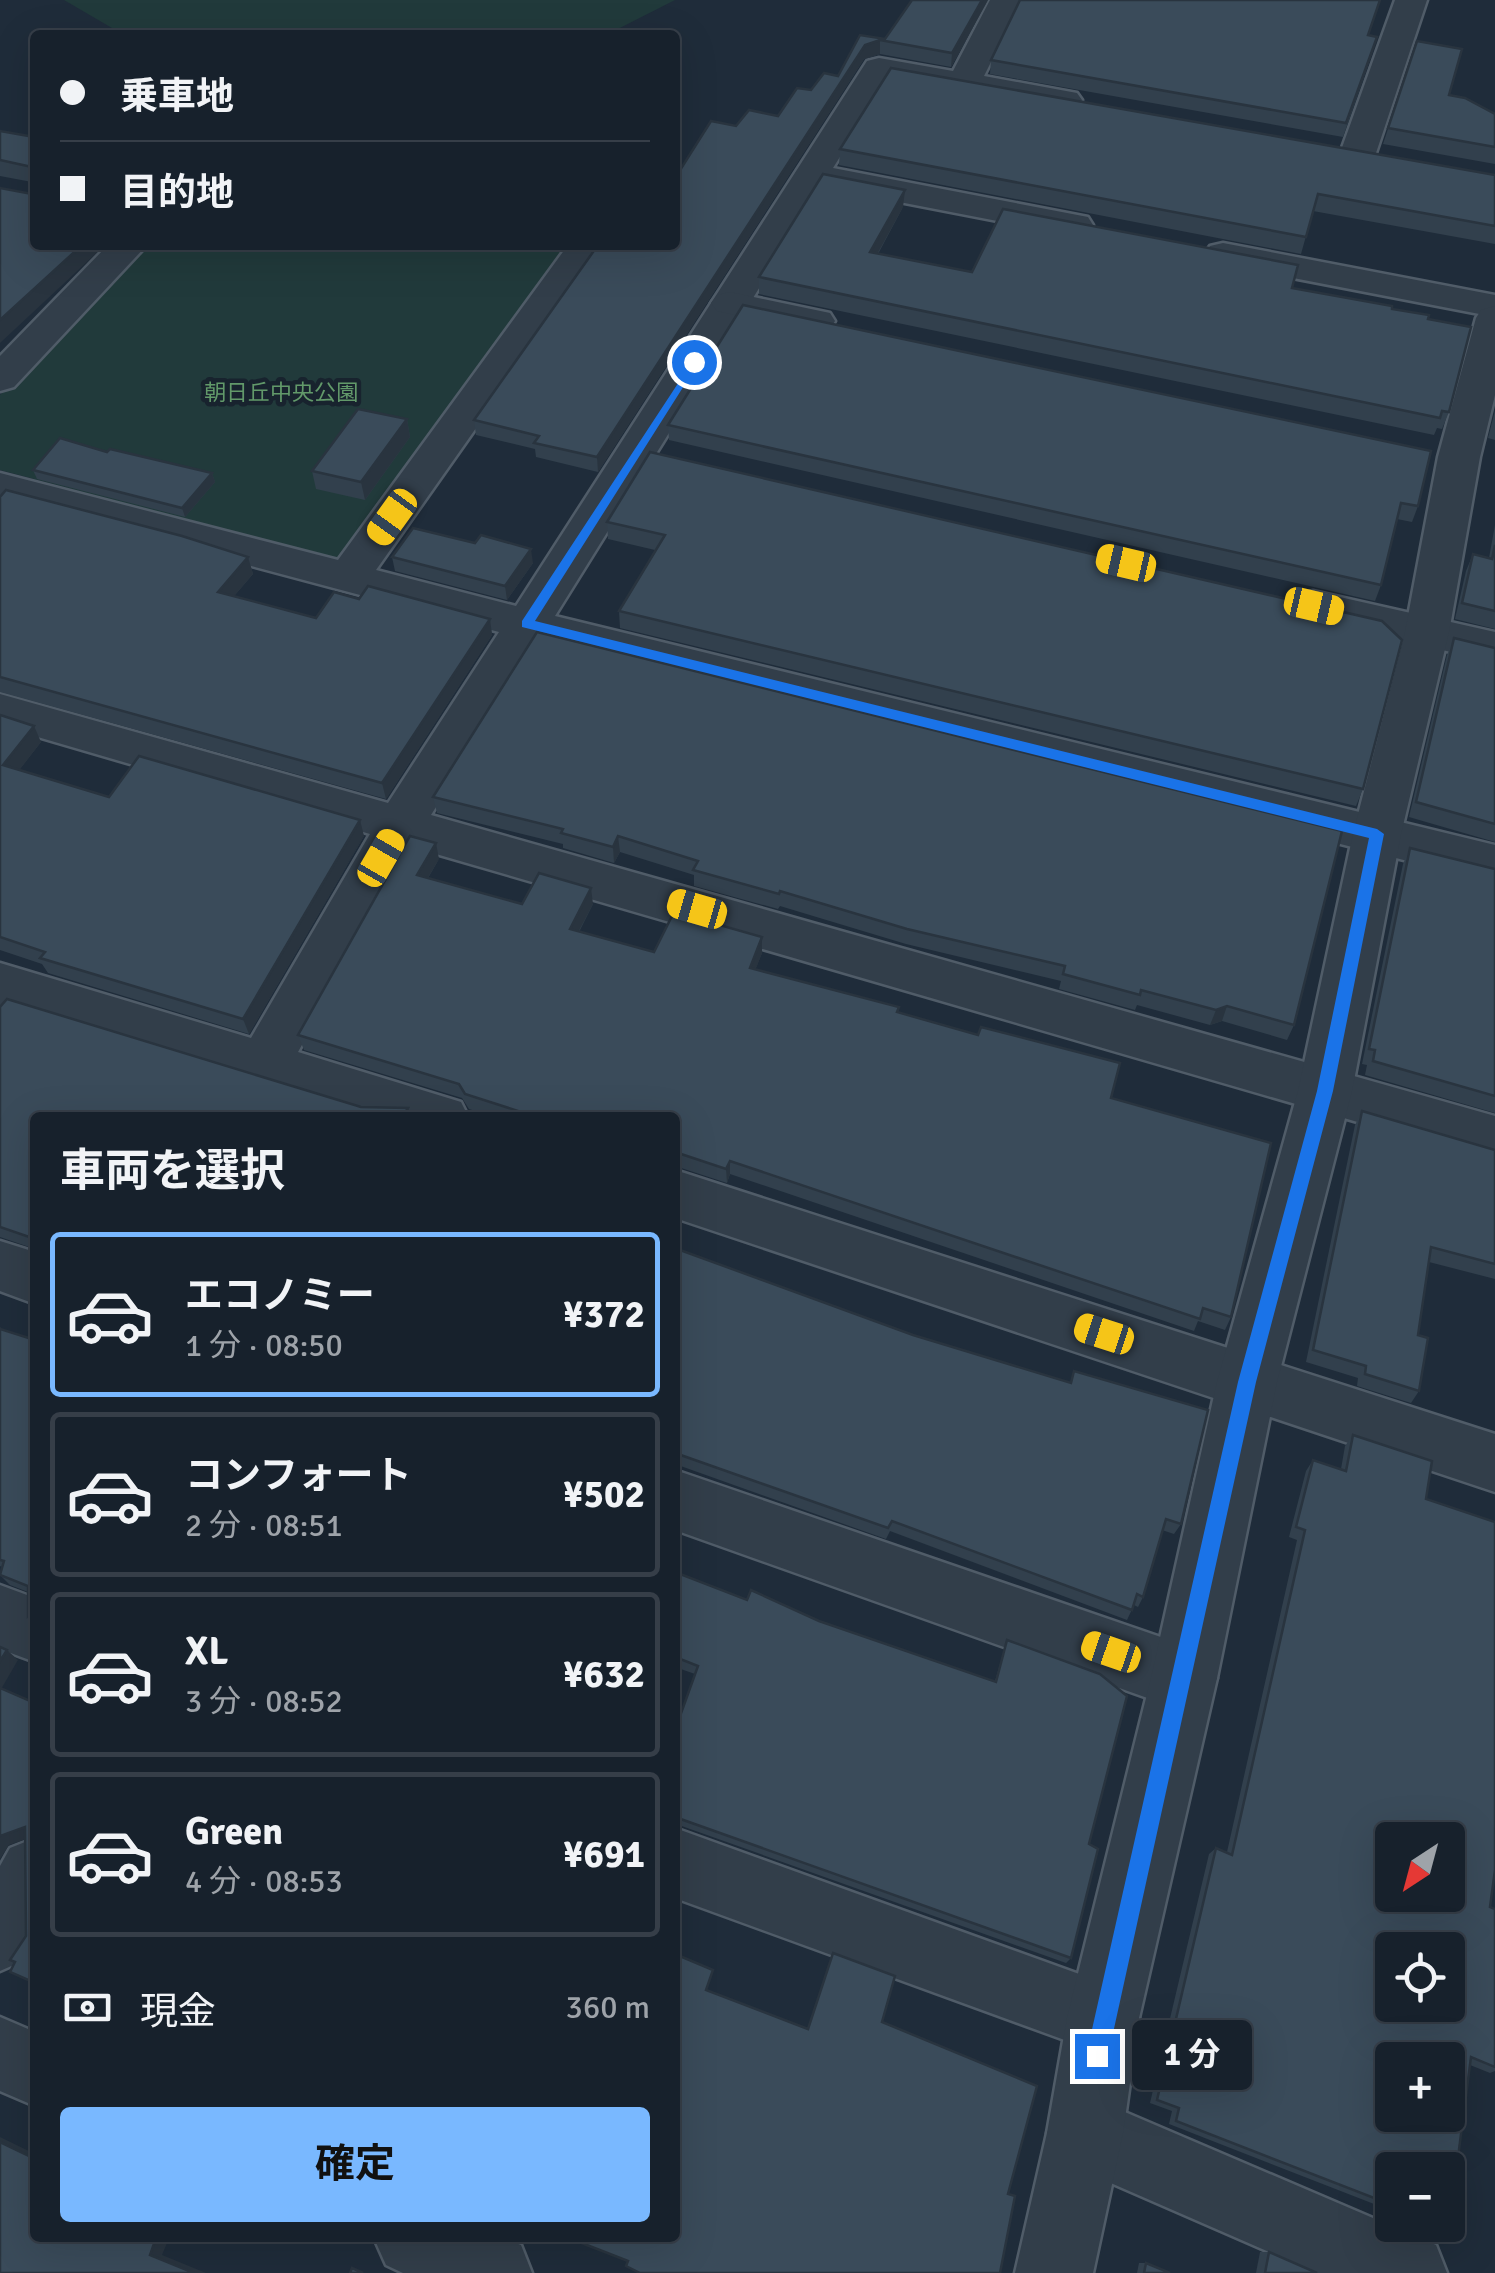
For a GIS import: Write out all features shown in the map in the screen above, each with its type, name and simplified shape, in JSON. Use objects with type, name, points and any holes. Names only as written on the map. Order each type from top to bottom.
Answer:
[{"type":"street","points":[[965,80],[1006,0]]},
{"type":"street","points":[[1357,156],[1411,0]]},
{"type":"street","points":[[263,1066],[401,823],[527,624],[657,455],[730,304],[880,68],[1102,107]]},
{"type":"street","points":[[1318,148],[1397,162]]},
{"type":"street","points":[[812,175],[1104,231]]},
{"type":"street","points":[[1183,246],[1495,306]]},
{"type":"street","points":[[0,379],[124,250]]},
{"type":"street","points":[[348,578],[583,250]]},
{"type":"street","points":[[730,304],[846,328]]},
{"type":"street","points":[[1054,2273],[1085,2133],[1104,2018],[1184,1678],[1247,1382],[1325,1091],[1377,834],[1427,632],[1458,457],[1495,318]]},
{"type":"street","points":[[0,327],[41,336]]},
{"type":"street","points":[[0,486],[527,624],[1495,864]]},
{"type":"street","points":[[1273,596],[1495,646]]},
{"type":"street","points":[[0,710],[1495,1139]]},
{"type":"street","points":[[0,984],[421,1112]]},
{"type":"street","points":[[680,1196],[1495,1464]]},
{"type":"street","points":[[0,1266],[30,1276]]},
{"type":"street","points":[[680,1502],[1184,1678]]},
{"type":"street","points":[[0,1617],[30,1628]]},
{"type":"street","points":[[680,1866],[1104,2018]]},
{"type":"street","points":[[0,1935],[30,1882]]},
{"type":"street","points":[[0,2054],[30,2067]]},
{"type":"street","points":[[1085,2133],[1408,2273]]},
{"type":"street","points":[[422,2242],[493,2273]]},
{"type":"green space","points":[[64,0],[675,0],[616,30],[115,30]]},
{"type":"green space","name":"朝日丘中央公園","points":[[145,250],[564,250],[342,560],[0,470],[0,395]]},
{"type":"building","points":[[912,0],[982,0],[952,53],[880,40],[865,45],[597,457],[534,443],[539,436],[474,420],[594,250],[680,250],[680,170],[711,121],[736,126],[749,110],[778,116],[797,88],[811,90],[824,73],[838,76],[860,35],[885,39]]},
{"type":"building","points":[[1020,0],[1380,0],[1368,35],[1377,37],[1346,123],[991,60]]},
{"type":"building","points":[[1417,41],[1462,49],[1449,95],[1465,98],[1495,114],[1495,147],[1388,128]]},
{"type":"building","points":[[891,68],[1495,175],[1495,226],[1318,194],[1306,237],[840,149]]},
{"type":"building","points":[[0,131],[29,136],[30,167],[0,160]]},
{"type":"building","points":[[823,174],[905,190],[870,252],[972,272],[1003,209],[1298,265],[1292,288],[1392,306],[1429,315],[1428,319],[1471,327],[1449,412],[1442,411],[1440,418],[759,277]]},
{"type":"building","points":[[0,188],[30,194],[30,250],[77,250],[0,320]]},
{"type":"building","points":[[743,305],[1431,451],[1418,506],[1401,503],[1381,585],[668,425]]},
{"type":"building","points":[[358,409],[407,419],[361,482],[312,471]]},
{"type":"building","points":[[60,438],[107,452],[110,449],[212,473],[182,508],[33,470]]},
{"type":"building","points":[[650,452],[1382,621],[1402,640],[1363,789],[619,611],[665,535],[607,522]]},
{"type":"building","points":[[6,490],[248,557],[218,592],[316,618],[334,592],[359,599],[368,586],[490,619],[382,783],[0,677],[0,497]]},
{"type":"building","points":[[413,528],[475,543],[481,535],[531,549],[505,586],[392,557]]},
{"type":"building","points":[[1495,545],[1495,611],[1462,603],[1473,554],[1492,559]]},
{"type":"building","points":[[537,632],[1342,831],[1294,1025],[1227,1006],[1216,1010],[1141,990],[1140,995],[1063,974],[1065,966],[907,929],[693,870],[698,861],[618,836],[613,847],[561,833],[563,829],[433,797]]},
{"type":"building","points":[[1454,638],[1495,648],[1495,824],[1416,802]]},
{"type":"building","points":[[0,715],[34,726],[3,765],[109,797],[139,756],[360,820],[243,1019],[40,958],[45,952],[0,937]]},
{"type":"building","points":[[410,836],[436,843],[417,875],[522,904],[539,873],[591,888],[570,929],[654,952],[674,912],[762,937],[750,968],[899,1007],[897,1012],[978,1035],[981,1027],[1120,1063],[1111,1098],[1271,1143],[1231,1317],[1203,1308],[1200,1319],[730,1161],[726,1169],[680,1154],[680,1112],[521,1112],[465,1094],[459,1084],[298,1035]]},
{"type":"building","points":[[1410,848],[1495,869],[1495,1096],[1373,1061],[1375,1050],[1369,1049]]},
{"type":"building","points":[[7,999],[361,1107],[408,1108],[406,1112],[30,1112],[30,1237],[0,1227],[0,1007]]},
{"type":"building","points":[[1362,1111],[1495,1150],[1495,1264],[1431,1247],[1418,1335],[1428,1338],[1419,1391],[1365,1374],[1366,1366],[1313,1350]]},
{"type":"building","points":[[680,1250],[913,1335],[1071,1383],[1074,1371],[1208,1410],[1181,1524],[1166,1519],[1143,1597],[1137,1594],[1132,1610],[892,1521],[888,1528],[680,1455]]},
{"type":"building","points":[[0,1329],[30,1338],[28,1615],[28,1586],[0,1575],[4,1561],[0,1560]]},
{"type":"building","points":[[1353,1435],[1432,1461],[1426,1499],[1495,1522],[1495,1870],[1490,1907],[1495,1909],[1495,2067],[1471,2057],[1465,2103],[1465,2042],[1375,2042],[1375,2132],[1461,2132],[1459,2152],[1375,2152],[1375,2198],[1176,2121],[1179,2108],[1157,2100],[1216,1848],[1232,1855],[1305,1530],[1296,1527],[1313,1460],[1346,1471]]},
{"type":"building","points":[[680,1574],[747,1600],[751,1590],[819,1621],[996,1682],[1007,1640],[1100,1674],[1127,1696],[1089,1844],[1098,1849],[1071,1958],[680,1819],[680,1716],[698,1666],[680,1659]]},
{"type":"building","points":[[0,1688],[30,1701],[30,1981],[10,1972],[15,1962],[10,1960],[26,1936],[25,1827],[0,1836]]},
{"type":"building","points":[[833,1953],[895,1976],[882,2022],[1037,2086],[1008,2194],[1015,2196],[1000,2273],[640,2273],[626,2266],[628,2261],[579,2242],[680,2242],[680,1956],[713,1970],[706,1990],[808,2029]]},
{"type":"building","points":[[0,2142],[30,2157],[30,2242],[155,2242],[150,2255],[194,2273],[0,2273]]},
{"type":"building","points":[[1269,2252],[1317,2273],[1265,2273]]},
{"type":"building","points":[[1146,2263],[1170,2273],[1144,2273]]},
{"type":"route","points":[[694,362],[527,624],[1377,834],[1325,1091],[1247,1382],[1097,2056]]}]
